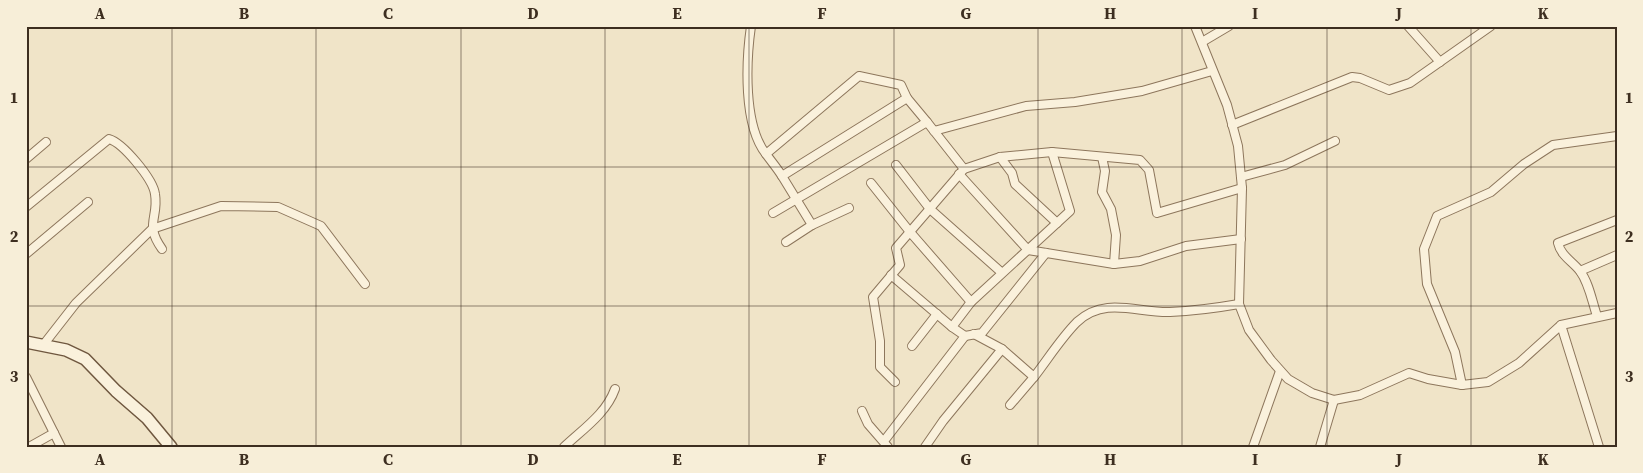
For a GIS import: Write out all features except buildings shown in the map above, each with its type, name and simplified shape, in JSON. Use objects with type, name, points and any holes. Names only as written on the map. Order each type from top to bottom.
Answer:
[{"type":"main road","points":[[26,342],[44,344],[66,350],[85,359],[116,391],[147,418],[171,447]]},
{"type":"street","points":[[751,26],[746,76],[752,122],[766,154],[812,225]]},
{"type":"street","points":[[1195,26],[1226,105],[1238,146],[1242,188],[1239,304],[1249,330],[1288,379],[1312,392],[1334,400],[1360,395],[1409,373],[1462,386],[1488,382],[1519,363],[1562,325],[1617,313]]},
{"type":"street","points":[[1202,42],[1229,26]]},
{"type":"street","points":[[1408,26],[1440,62]]},
{"type":"street","points":[[1232,125],[1352,77],[1360,78],[1389,90],[1410,83],[1491,26]]},
{"type":"street","points":[[934,132],[1026,106],[1075,102],[1142,91],[1212,71]]},
{"type":"street","points":[[766,154],[859,76],[900,85],[907,98],[927,122],[962,172],[1028,250],[1114,264],[1140,261],[1186,246],[1241,239]]},
{"type":"street","points":[[782,176],[907,98]]},
{"type":"street","points":[[773,213],[927,122]]},
{"type":"street","points":[[1462,386],[1456,352],[1427,284],[1424,249],[1437,216],[1491,192],[1524,164],[1553,145],[1617,136]]},
{"type":"street","points":[[26,207],[109,139],[124,149],[152,182],[156,195],[152,229],[155,239],[162,249]]},
{"type":"street","points":[[1241,177],[1285,165],[1335,141]]},
{"type":"street","points":[[26,158],[46,142]]},
{"type":"street","points":[[895,382],[880,367],[880,341],[873,297],[900,265],[896,248],[962,172],[1000,157],[1052,152],[1140,160],[1149,170],[1157,213],[1242,188]]},
{"type":"street","points":[[952,327],[971,302],[1001,272],[1028,250],[1070,210],[1052,152]]},
{"type":"street","points":[[1000,157],[1012,173],[1015,184],[1057,223]]},
{"type":"street","points":[[1102,157],[1106,171],[1102,192],[1111,209],[1116,235],[1114,264]]},
{"type":"street","points":[[896,165],[930,209],[1001,272]]},
{"type":"street","points":[[871,183],[910,232],[971,302]]},
{"type":"street","points":[[26,254],[88,202]]},
{"type":"street","points":[[44,344],[76,303],[152,229],[221,206],[278,207],[321,226],[365,284]]},
{"type":"street","points":[[786,242],[812,225],[848,208]]},
{"type":"street","points":[[1597,316],[1589,290],[1580,271],[1560,250],[1558,243],[1617,220]]},
{"type":"street","points":[[862,411],[868,424],[886,444],[965,336],[982,333],[1046,253]]},
{"type":"street","points":[[1580,271],[1617,255]]},
{"type":"street","points":[[891,275],[965,336]]},
{"type":"street","points":[[1010,405],[1078,322],[1098,311],[1118,306],[1168,312],[1239,304]]},
{"type":"street","points":[[912,346],[937,314]]},
{"type":"street","points":[[1562,325],[1599,447]]},
{"type":"street","points":[[974,334],[1002,349],[1034,377]]},
{"type":"street","points":[[925,447],[943,421],[1002,349]]},
{"type":"street","points":[[1253,447],[1280,371]]},
{"type":"street","points":[[26,377],[62,447]]},
{"type":"street","points":[[564,447],[602,412],[610,402],[615,389]]},
{"type":"street","points":[[1320,447],[1334,400]]},
{"type":"street","points":[[30,447],[54,432]]}]
